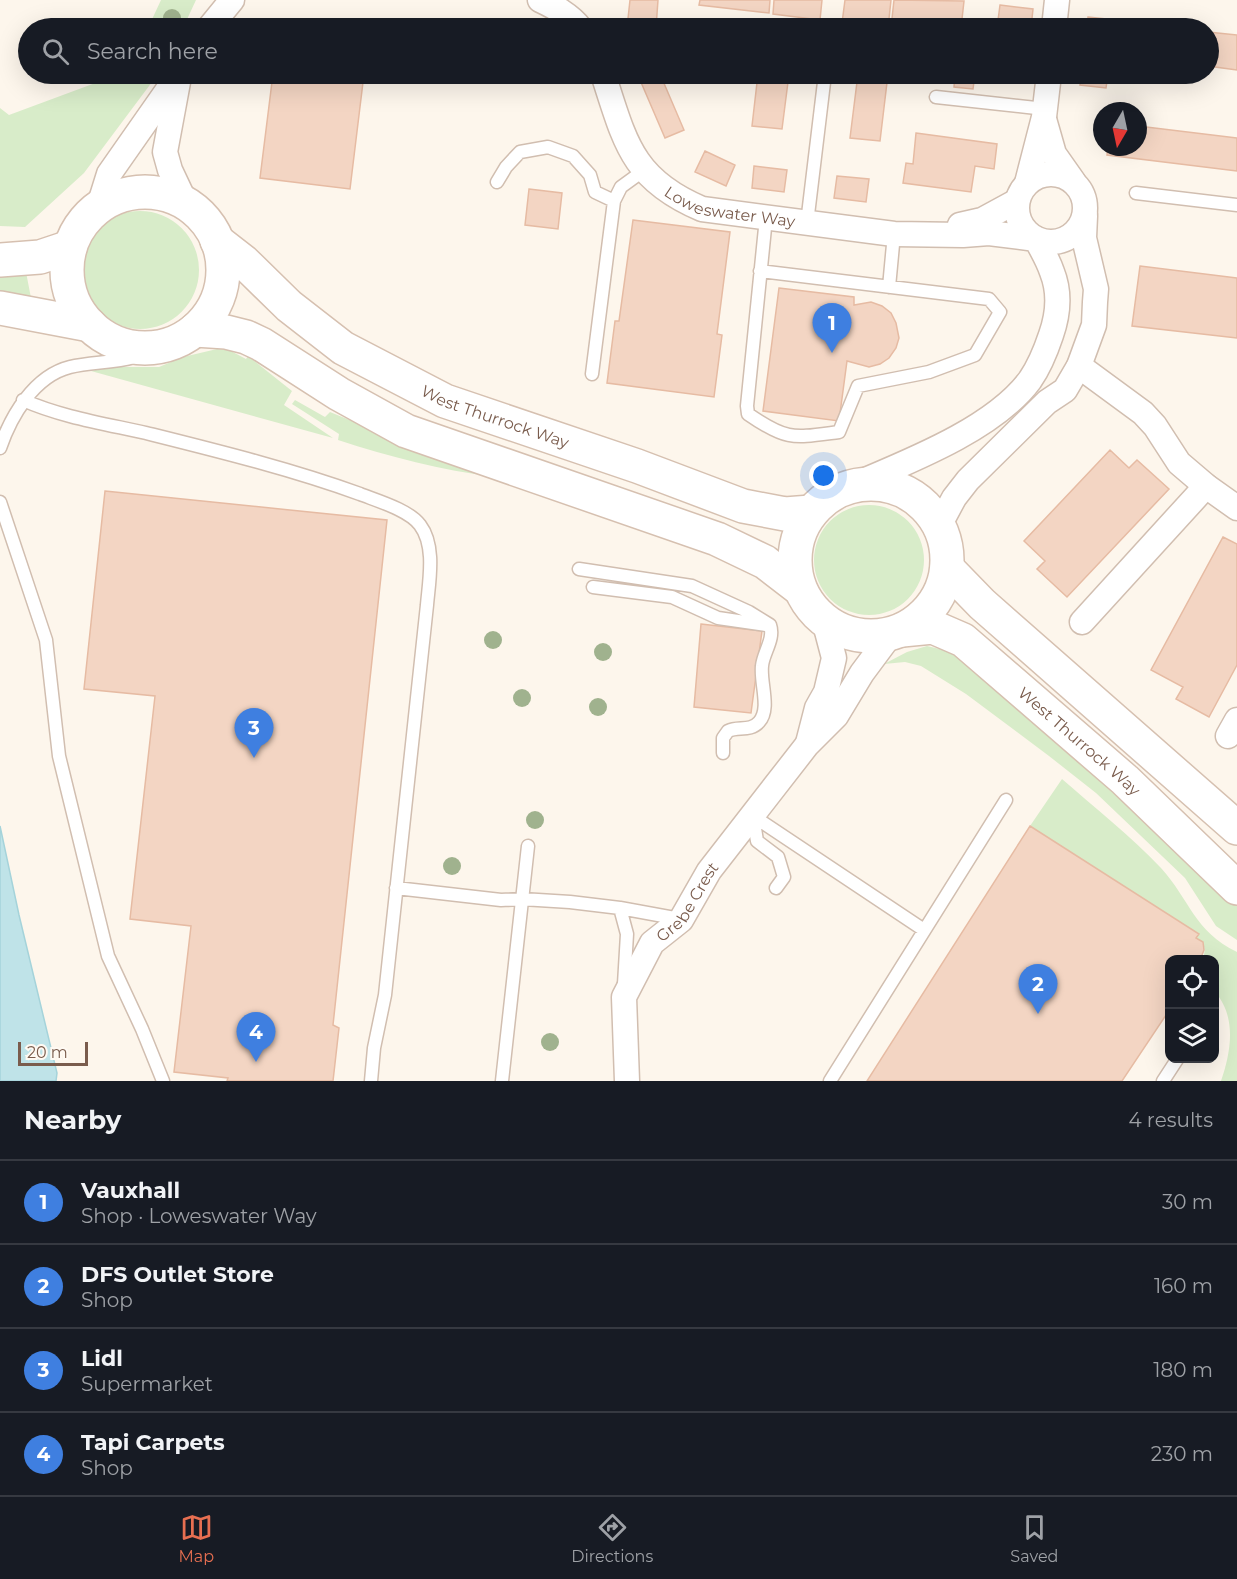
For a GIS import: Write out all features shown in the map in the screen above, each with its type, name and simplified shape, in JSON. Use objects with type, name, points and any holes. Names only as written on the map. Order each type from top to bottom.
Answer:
[{"type":"main road","points":[[142,192],[165,194],[186,204],[204,219],[217,241],[223,264],[221,289],[211,312],[195,330],[180,340],[164,345],[137,348],[112,340],[90,325],[77,308],[69,288],[67,267],[70,247],[81,224],[99,206],[120,196],[142,192]]},
{"type":"main road","name":"West Thurrock Way","points":[[217,241],[244,262],[289,306],[343,348],[445,401],[637,466],[743,506],[785,514],[811,512]]},
{"type":"main road","points":[[0,260],[40,257],[70,247]]},
{"type":"main road","points":[[0,308],[90,325]]},
{"type":"main road","points":[[195,330],[226,332],[246,337],[261,344],[339,394],[406,430],[717,539],[765,562],[800,589]]},
{"type":"main road","points":[[868,484],[892,487],[916,498],[929,511],[944,537],[947,568],[936,601],[921,618],[896,632],[873,636],[856,635],[824,620],[808,604],[800,589],[795,571],[795,555],[800,532],[811,512],[824,500],[849,487],[868,484]]},
{"type":"main road","points":[[947,568],[1005,625],[1237,828]]},
{"type":"main road","name":"West Thurrock Way","points":[[896,632],[933,627],[963,640],[1125,780],[1237,888]]},
{"type":"street","points":[[205,18],[213,0]]},
{"type":"street","points":[[217,18],[232,0]]},
{"type":"street","points":[[1055,18],[1058,0]]},
{"type":"street","points":[[545,1],[569,18]]},
{"type":"street","points":[[99,206],[109,174],[173,84]]},
{"type":"street","points":[[178,84],[165,152],[170,170],[186,204]]},
{"type":"street","name":"Loweswater Way","points":[[606,84],[625,140],[643,171],[679,199],[702,209],[894,234],[963,236],[989,233],[1036,239]]},
{"type":"street","points":[[1048,84],[1044,113],[1017,212],[1020,223],[1036,239],[1048,242],[1060,241],[1071,236],[1080,227],[1085,216]]},
{"type":"street","points":[[939,526],[954,498],[968,480],[1047,402],[1065,390],[1079,366],[1094,325],[1096,289],[1084,238],[1084,197],[1054,154],[1044,113]]},
{"type":"street","points":[[1022,192],[1044,174],[1064,176],[1073,181]]},
{"type":"street","name":"Loweswater Way","points":[[932,235],[955,226],[982,220],[1022,192]]},
{"type":"street","points":[[849,487],[907,463],[961,434],[1000,410],[1029,381],[1047,350],[1056,321],[1057,292],[1053,273],[1036,239]]},
{"type":"street","points":[[1079,366],[1143,413],[1155,426],[1179,463],[1237,508]]},
{"type":"street","points":[[1082,622],[1206,486]]},
{"type":"street","name":"Grebe Crest","points":[[807,746],[817,708],[829,683],[834,658],[824,620]]},
{"type":"street","name":"Grebe Crest","points":[[627,1081],[624,997],[652,943],[681,920],[709,871],[807,746],[836,716],[862,673],[896,632]]},
{"type":"lane","points":[[807,223],[824,84]]},
{"type":"lane","points":[[936,97],[1044,113]]},
{"type":"lane","points":[[497,182],[506,167],[520,152],[548,147],[573,156],[590,175],[595,192],[614,201]]},
{"type":"lane","points":[[592,374],[614,201],[621,187],[643,171]]},
{"type":"lane","points":[[1136,193],[1237,205]]},
{"type":"lane","points":[[760,271],[989,299],[1000,312],[975,356],[929,372],[858,386],[839,432],[797,437],[776,432],[748,414],[747,406],[760,271],[766,218]]},
{"type":"lane","points":[[889,287],[894,234]]},
{"type":"lane","points":[[0,448],[23,400],[42,382],[67,368],[134,357],[164,345]]},
{"type":"lane","points":[[23,400],[78,417],[221,452],[342,488],[393,506],[419,523],[426,534],[430,576],[385,995],[374,1048],[371,1081]]},
{"type":"lane","points":[[0,502],[46,640],[59,756],[108,956],[163,1081]]},
{"type":"lane","points":[[579,569],[692,586],[749,612],[770,625]]},
{"type":"lane","points":[[593,587],[672,597],[718,618],[770,625]]},
{"type":"lane","points":[[723,753],[723,738],[728,730],[749,728],[760,722],[763,717],[765,705],[762,663],[771,634],[770,625]]},
{"type":"lane","points":[[830,1081],[1006,800]]},
{"type":"lane","points":[[753,816],[757,841],[778,857],[784,876],[777,888]]},
{"type":"lane","points":[[753,816],[924,930]]},
{"type":"lane","points":[[502,1081],[528,846]]},
{"type":"lane","points":[[396,888],[501,900],[522,899],[620,908],[681,920]]},
{"type":"lane","points":[[620,908],[627,934],[624,997]]},
{"type":"lane","points":[[1162,1081],[1175,1063]]},
{"type":"green space","points":[[161,0],[196,0],[188,18],[153,18]]},
{"type":"green space","points":[[93,84],[151,84],[84,173],[25,227],[0,226],[0,108],[9,115]]},
{"type":"green space","points":[[140,211],[162,216],[182,228],[194,248],[199,270],[194,292],[182,312],[162,324],[140,329],[118,324],[98,312],[86,292],[81,270],[86,248],[98,228],[118,216]]},
{"type":"green space","points":[[26,272],[31,298],[0,291],[0,275]]},
{"type":"green space","points":[[217,349],[229,350],[246,359],[248,356],[292,391],[284,405],[333,438],[91,371],[108,367],[159,367],[183,357]]},
{"type":"green space","points":[[295,400],[325,417],[330,412],[462,466],[495,477],[416,462],[338,440],[339,434],[292,404]]},
{"type":"green space","points":[[869,505],[890,509],[908,521],[920,539],[924,560],[920,581],[908,599],[890,611],[869,615],[848,611],[830,599],[818,581],[814,560],[818,539],[830,521],[848,509]]},
{"type":"green space","points":[[927,646],[948,651],[976,666],[1231,898],[1237,905],[1237,940],[1216,926],[1185,878],[1096,793],[1049,756],[966,694],[921,666],[905,662],[884,664],[907,652]]},
{"type":"green space","points":[[1062,779],[1149,856],[1171,880],[1211,935],[1237,952],[1237,1081],[1221,1081],[1230,1035],[1227,1012],[1219,998],[1219,955],[1204,955],[1202,943],[1196,938],[1198,934],[1030,826]]},
{"type":"water","points":[[0,826],[57,1073],[56,1081],[0,1081]]},
{"type":"building","points":[[630,0],[658,0],[657,18],[628,18]]},
{"type":"building","points":[[700,0],[770,0],[769,13],[699,5]]},
{"type":"building","points":[[774,0],[822,0],[820,18],[773,14]]},
{"type":"building","points":[[845,0],[891,0],[889,18],[843,18]]},
{"type":"building","points":[[894,0],[964,1],[962,18],[892,18]]},
{"type":"building","points":[[1000,5],[1033,9],[1032,18],[998,18]]},
{"type":"building","points":[[1219,33],[1237,35],[1237,70],[1219,68]]},
{"type":"building","points":[[272,84],[363,84],[350,189],[260,178]]},
{"type":"building","points":[[642,84],[664,84],[684,130],[665,138]]},
{"type":"building","points":[[757,84],[788,84],[782,129],[752,126]]},
{"type":"building","points":[[857,84],[887,84],[880,141],[850,138]]},
{"type":"building","points":[[954,84],[974,84],[973,89],[954,87]]},
{"type":"building","points":[[1080,84],[1107,84],[1106,88]]},
{"type":"building","points":[[1147,127],[1237,138],[1237,171],[1115,156],[1147,156]]},
{"type":"building","points":[[916,133],[997,144],[994,169],[975,166],[971,192],[903,183],[906,163],[913,164]]},
{"type":"building","points":[[705,151],[735,165],[726,186],[695,172]]},
{"type":"building","points":[[754,166],[787,170],[784,192],[752,188]]},
{"type":"building","points":[[837,176],[869,179],[866,202],[834,198]]},
{"type":"building","points":[[529,189],[562,193],[558,229],[525,225]]},
{"type":"building","points":[[633,220],[730,232],[717,334],[722,335],[714,397],[607,383],[615,321],[619,321]]},
{"type":"building","points":[[1140,266],[1237,278],[1237,338],[1132,326]]},
{"type":"building","points":[[779,288],[854,297],[854,305],[871,302],[891,313],[896,323],[899,338],[889,358],[869,367],[847,361],[839,421],[763,411]]},
{"type":"building","points":[[1110,450],[1129,468],[1137,460],[1169,489],[1067,597],[1037,569],[1045,561],[1024,541]]},
{"type":"building","points":[[105,491],[387,520],[333,1025],[339,1028],[333,1081],[227,1081],[228,1078],[174,1072],[191,926],[130,919],[155,696],[84,689]]},
{"type":"building","points":[[1223,537],[1237,544],[1237,665],[1209,717],[1176,699],[1183,687],[1151,670]]},
{"type":"building","points":[[701,624],[762,631],[751,713],[694,707]]},
{"type":"building","points":[[1030,826],[1199,934],[1196,938],[1203,942],[1202,955],[1165,955],[1165,1016],[1122,1081],[867,1081]]},
{"type":"place","name":"Vauxhall","points":[[832,353]]},
{"type":"place","name":"Lidl","points":[[254,758]]},
{"type":"place","name":"DFS Outlet Store","points":[[1038,1014]]},
{"type":"place","name":"Tapi Carpets","points":[[256,1062]]}]
